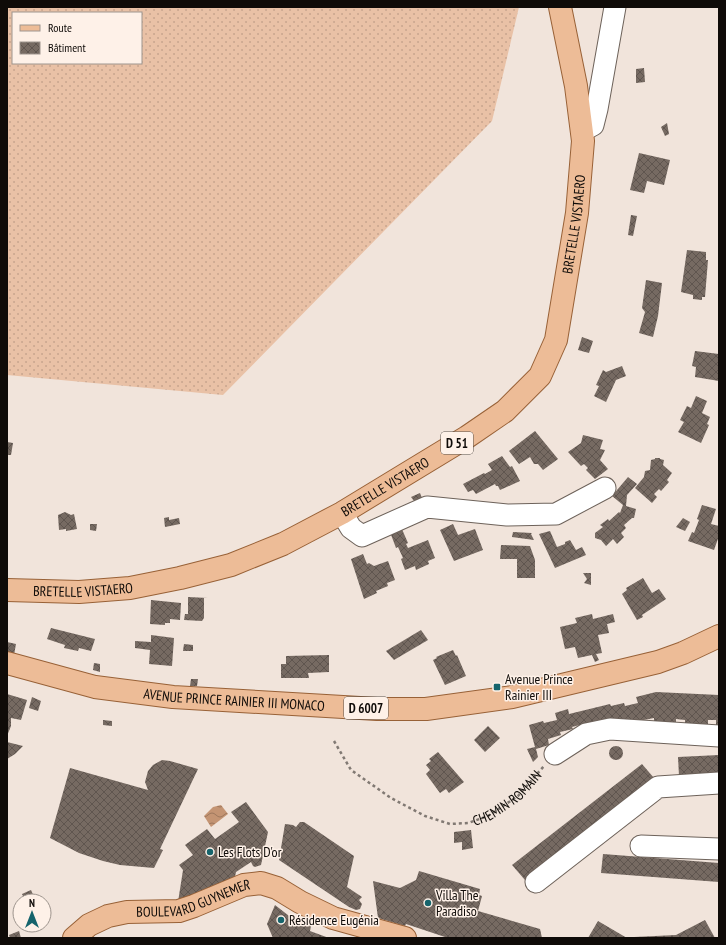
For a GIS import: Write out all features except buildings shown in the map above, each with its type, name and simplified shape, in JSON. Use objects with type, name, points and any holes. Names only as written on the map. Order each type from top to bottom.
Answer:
[{"type":"main road","name":"BRETELLE VISTAERO","points":[[7,590],[79,592],[130,588],[180,578],[238,562],[283,544],[342,513],[467,437],[505,411],[540,376],[558,333],[577,213],[583,141],[576,86],[560,7]]},
{"type":"main road","name":"AVENUE PRINCE RAINIER III MONACO","points":[[7,664],[95,687],[173,697],[377,709],[426,709],[512,697],[658,662],[683,653],[719,636]]},
{"type":"main road","name":"BOULEVARD GUYNEMER","points":[[74,938],[89,925],[108,916],[127,912],[179,911],[244,885],[261,883],[277,888],[300,902],[333,918],[405,938]]},
{"type":"street","points":[[582,131],[593,125],[615,7]]},
{"type":"street","points":[[342,513],[351,528],[362,536],[427,507],[507,515],[556,514],[605,488]]},
{"type":"street","points":[[554,754],[586,734],[610,729],[719,736]]},
{"type":"street","points":[[536,882],[658,787],[719,783]]},
{"type":"street","points":[[640,846],[719,849]]},
{"type":"path","name":"CHEMIN ROMAIN","points":[[334,741],[351,770],[391,798],[425,816],[450,824],[468,823],[488,816],[518,796],[554,754]]},
{"type":"shaded area","points":[[7,7],[519,7],[492,121],[223,395],[7,375]]},
{"type":"water","points":[[221,805],[228,814],[211,827],[204,816],[213,807]]},
{"type":"place","name":"Avenue Prince Rainier III","points":[[497,687]]},
{"type":"place","name":"Les Flots D'or","points":[[210,852]]},
{"type":"place","name":"Villa The Paradiso","points":[[428,903]]},
{"type":"place","name":"Résidence Eugénia","points":[[281,920]]}]
